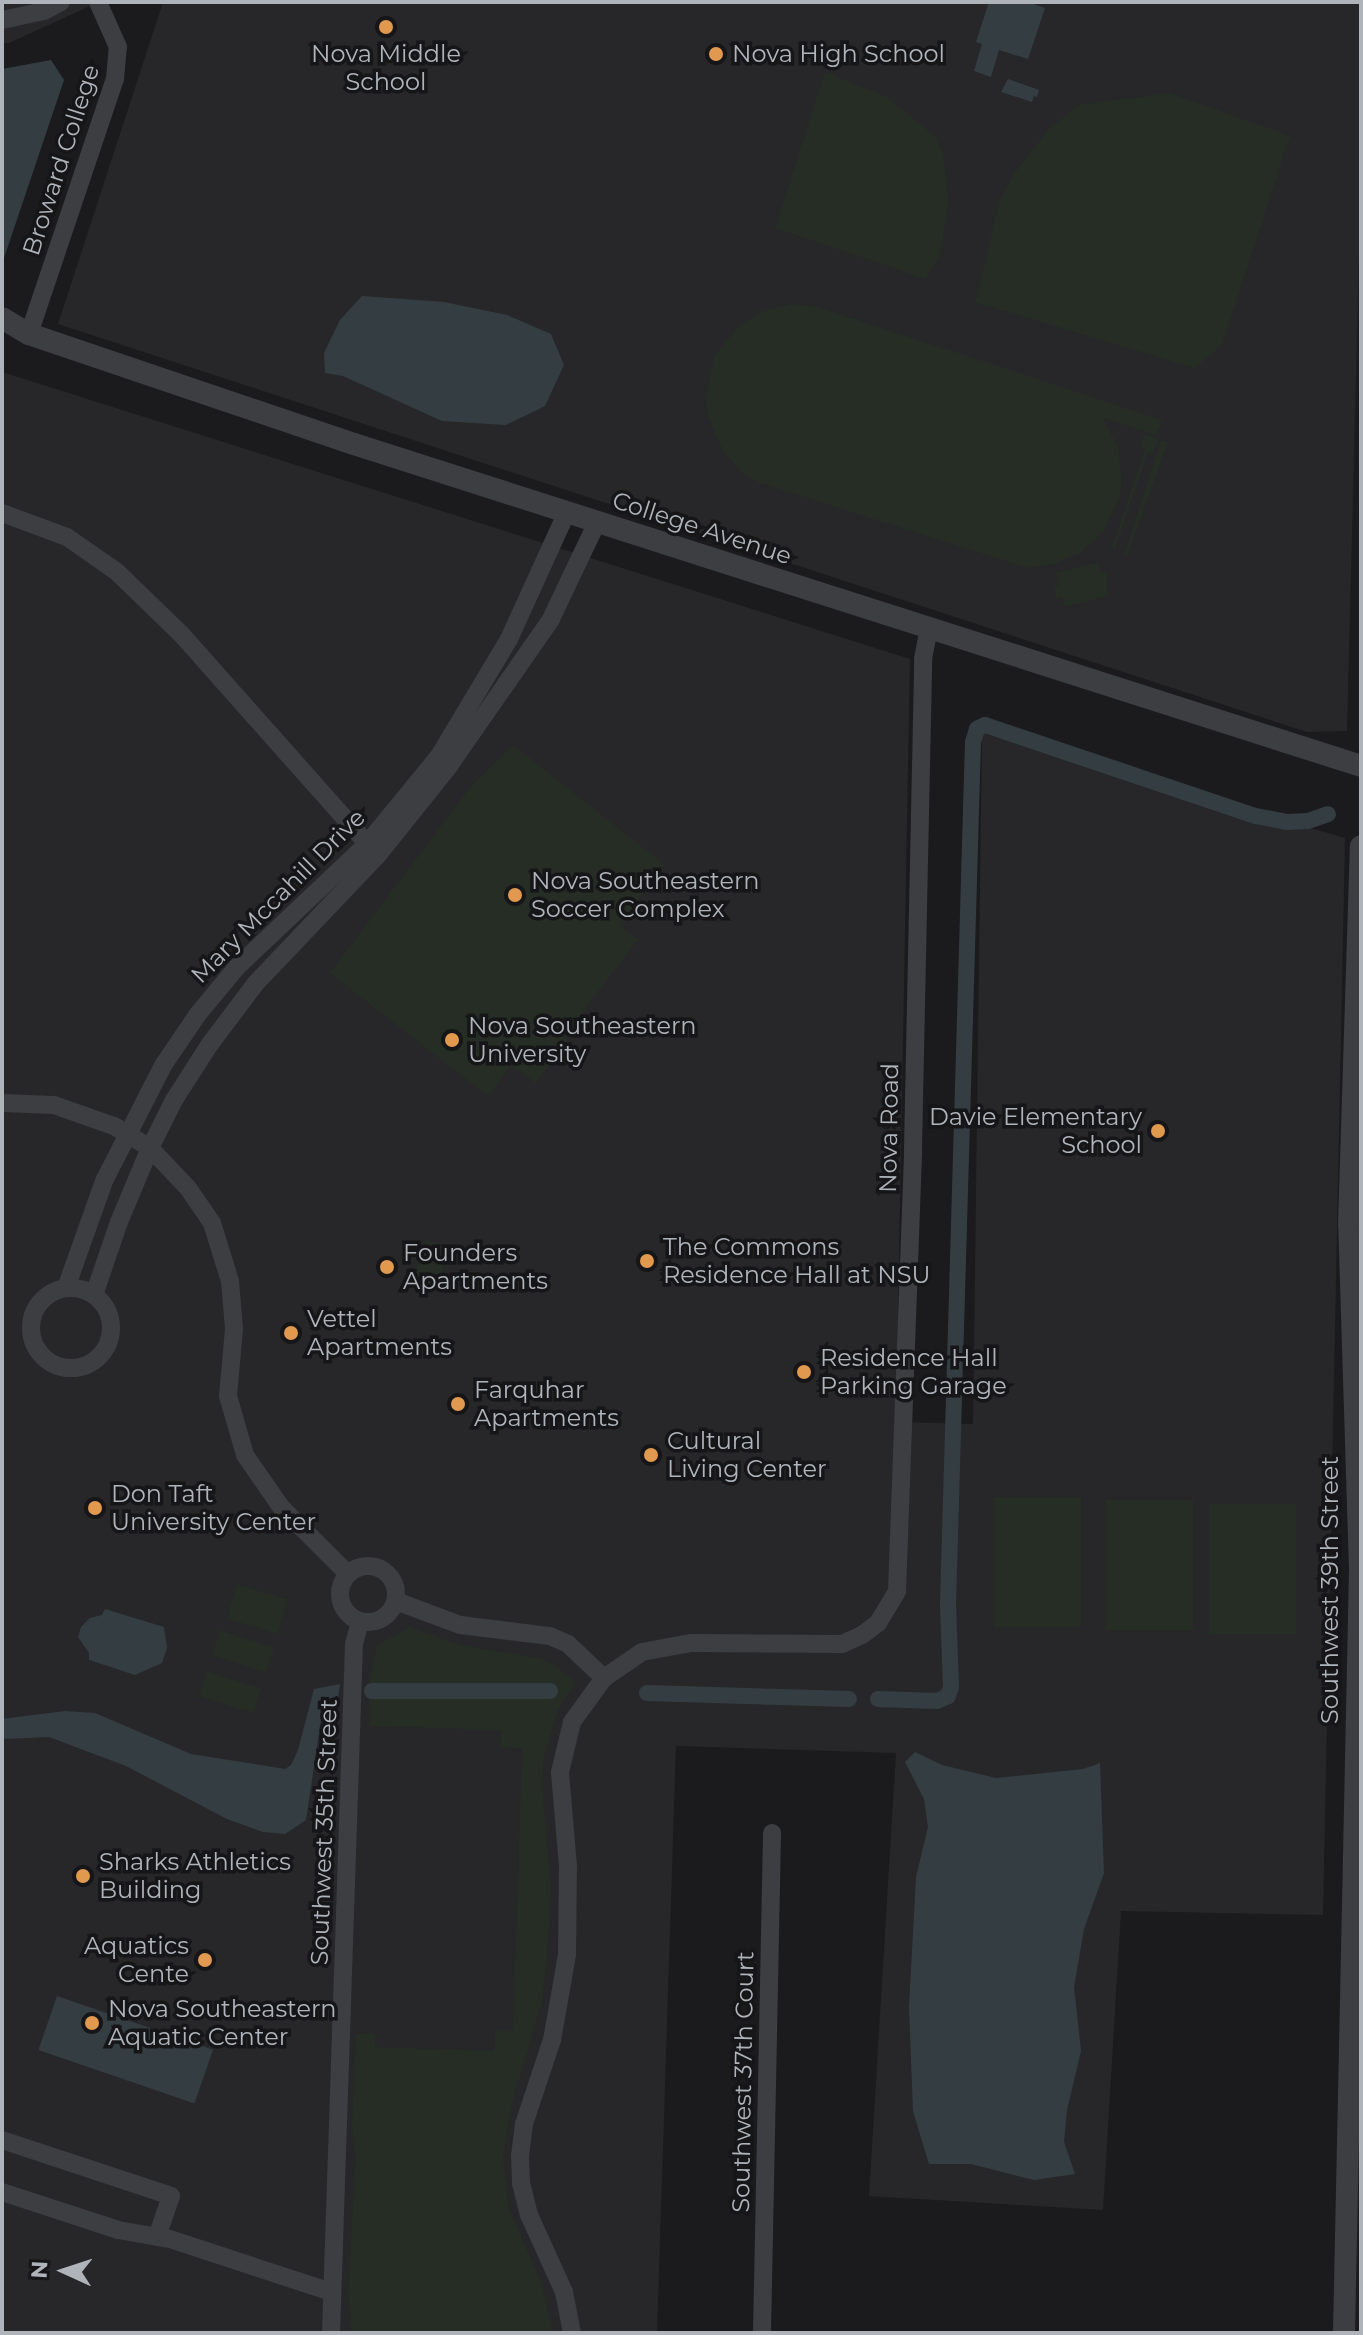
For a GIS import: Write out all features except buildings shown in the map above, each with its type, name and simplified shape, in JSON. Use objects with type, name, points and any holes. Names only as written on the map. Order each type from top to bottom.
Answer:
[{"type":"street","points":[[2,20],[44,11],[61,2]]},
{"type":"street","name":"Broward College","points":[[29,334],[115,79],[118,47],[98,2]]},
{"type":"street","name":"College Avenue","points":[[2,318],[29,334],[597,522],[1361,766]]},
{"type":"street","name":"College Avenue","points":[[2,334],[29,334]]},
{"type":"street","name":"Mary Mccahill Drive","points":[[94,1295],[119,1222],[150,1148],[195,1066],[256,983],[372,850],[439,756],[509,639],[567,512]]},
{"type":"street","points":[[2,513],[67,537],[117,572],[182,635],[372,850]]},
{"type":"street","name":"Mary Mccahill Drive","points":[[66,1288],[94,1204],[126,1133],[164,1064],[222,984],[249,954],[415,811],[551,619],[597,522]]},
{"type":"street","name":"Nova Road","points":[[604,1678],[633,1657],[665,1646],[831,1646],[853,1640],[878,1623],[892,1603],[900,1577],[914,1132],[923,659],[929,629]]},
{"type":"street","points":[[509,639],[529,653]]},
{"type":"street","name":"Southwest 39th Street","points":[[1344,2333],[1359,1726],[1360,1569],[1349,1224],[1361,846]]},
{"type":"street","points":[[2,1103],[54,1105],[126,1133],[150,1148],[196,1199],[212,1223],[223,1250],[234,1311],[228,1396],[245,1455],[281,1507],[348,1574]]},
{"type":"street","points":[[66,1288],[94,1295],[109,1314],[110,1339],[105,1350],[85,1366],[61,1367],[40,1354],[30,1331],[36,1307],[54,1291],[66,1288]]},
{"type":"street","points":[[365,1566],[382,1569],[395,1583],[396,1601],[386,1617],[369,1623],[360,1622],[345,1611],[340,1592],[348,1574],[365,1566]]},
{"type":"street","points":[[396,1601],[460,1625],[550,1636],[568,1644],[604,1678],[572,1722],[564,1745],[560,1796],[568,1866],[567,1955],[552,2040],[524,2124],[520,2156],[521,2183],[529,2215],[564,2292],[572,2333]]},
{"type":"street","name":"Southwest 35th Street","points":[[331,2333],[354,1644],[360,1622]]},
{"type":"street","name":"Southwest 37th Court","points":[[762,2333],[772,1833]]},
{"type":"street","points":[[2,2140],[171,2196],[157,2237]]},
{"type":"street","points":[[2,2192],[118,2230],[157,2237],[331,2292]]},
{"type":"shaded area","points":[[2,2],[99,2],[9,43],[2,43]]},
{"type":"shaded area","points":[[163,2],[1361,2],[1361,179],[1347,731],[1307,732],[58,324]]},
{"type":"shaded area","points":[[989,2],[1027,2],[1045,8],[1028,59],[999,50],[991,77],[974,71],[982,44],[976,42]]},
{"type":"shaded area","points":[[51,60],[64,80],[2,264],[2,69]]},
{"type":"shaded area","points":[[825,72],[887,97],[935,136],[943,153],[949,202],[940,255],[926,279],[775,228]]},
{"type":"shaded area","points":[[1008,79],[1039,90],[1037,97],[1034,96],[1032,102],[1001,92]]},
{"type":"shaded area","points":[[1170,93],[1290,136],[1222,345],[1194,368],[975,302],[1000,200],[1015,172],[1049,129],[1079,105]]},
{"type":"shaded area","points":[[362,296],[444,302],[507,315],[551,334],[564,365],[545,406],[506,425],[442,421],[343,376],[325,373],[324,353],[340,320]]},
{"type":"shaded area","points":[[791,304],[815,306],[1162,420],[1156,435],[1103,418],[1118,447],[1122,482],[1119,499],[1103,532],[1080,553],[1053,564],[1027,568],[761,483],[746,476],[724,453],[708,417],[706,394],[715,355],[739,326],[761,312]]},
{"type":"shaded area","name":"Nova Southeastern University","points":[[2,372],[910,659],[896,1422],[973,1424],[982,733],[1345,838],[1323,1915],[1121,1911],[1103,2210],[869,2196],[896,1753],[676,1746],[657,2333],[2,2333]]},
{"type":"shaded area","points":[[1144,434],[1159,439],[1154,453],[1148,451],[1115,549],[1112,548],[1145,450],[1140,448]]},
{"type":"shaded area","points":[[1161,440],[1168,442],[1127,557],[1124,556]]},
{"type":"shaded area","points":[[1098,562],[1101,573],[1107,571],[1108,596],[1065,607],[1062,597],[1056,598],[1054,587],[1059,585],[1056,573]]},
{"type":"shaded area","name":"Nova Southeastern Soccer Complex","points":[[513,745],[665,865],[619,925],[638,940],[564,1036],[568,1040],[536,1083],[511,1065],[488,1096],[330,973],[472,785]]},
{"type":"shaded area","points":[[426,1240],[450,1248],[435,1292],[411,1285]]},
{"type":"shaded area","points":[[994,1497],[1081,1497],[1081,1627],[994,1627]]},
{"type":"shaded area","points":[[1106,1500],[1193,1500],[1193,1630],[1106,1630]]},
{"type":"shaded area","points":[[1209,1504],[1296,1504],[1296,1634],[1209,1634]]},
{"type":"shaded area","points":[[237,1584],[288,1599],[277,1634],[226,1618]]},
{"type":"shaded area","points":[[105,1609],[164,1627],[167,1648],[162,1663],[135,1675],[89,1660],[89,1653],[78,1637],[81,1627],[90,1618],[102,1615]]},
{"type":"shaded area","points":[[409,1627],[463,1646],[539,1658],[553,1664],[575,1682],[558,1710],[543,1760],[542,1786],[551,1887],[547,1960],[542,2001],[511,2107],[503,2158],[509,2209],[541,2282],[554,2333],[352,2333],[348,2293],[356,2154],[352,2127],[356,2034],[375,2034],[375,2047],[494,2051],[495,2031],[513,2031],[522,1748],[501,1747],[501,1730],[370,1726],[369,1681],[377,1646]]},
{"type":"shaded area","points":[[220,1630],[274,1648],[266,1672],[212,1655]]},
{"type":"shaded area","points":[[207,1671],[261,1689],[253,1713],[199,1696]]},
{"type":"shaded area","points":[[340,1684],[338,1698],[328,1698],[322,1712],[306,1820],[285,1834],[263,1832],[227,1819],[126,1766],[49,1737],[2,1739],[2,1719],[65,1711],[95,1713],[191,1754],[285,1769],[291,1765],[298,1750],[314,1689]]},
{"type":"shaded area","points":[[915,1752],[942,1765],[996,1778],[1083,1769],[1100,1763],[1104,1873],[1084,1929],[1074,1987],[1081,2051],[1067,2110],[1064,2142],[1075,2174],[1034,2180],[971,2164],[929,2164],[913,2111],[909,2007],[916,1877],[928,1827],[924,1799],[905,1762]]},
{"type":"shaded area","name":"Nova Southeastern Aquatic Center","points":[[57,1996],[213,2050],[194,2104],[38,2050]]},
{"type":"waterway","points":[[878,1699],[937,1701],[948,1696],[951,1687],[948,1604],[973,742],[977,729],[985,725],[1256,816],[1287,822],[1308,821],[1328,814]]},
{"type":"waterway","points":[[372,1691],[550,1691]]},
{"type":"waterway","points":[[647,1693],[849,1699]]},
{"type":"place","name":"Nova Middle School","points":[[386,27]]},
{"type":"place","name":"Nova High School","points":[[716,54]]},
{"type":"place","name":"Nova Southeastern Soccer Complex","points":[[515,895]]},
{"type":"place","name":"Nova Southeastern University","points":[[452,1040]]},
{"type":"place","name":"Davie Elementary School","points":[[1158,1131]]},
{"type":"place","name":"The Commons Residence Hall at NSU","points":[[647,1261]]},
{"type":"place","name":"Founders Apartments","points":[[387,1267]]},
{"type":"place","name":"Vettel Apartments","points":[[291,1333]]},
{"type":"place","name":"Residence Hall Parking Garage","points":[[804,1372]]},
{"type":"place","name":"Farquhar Apartments","points":[[458,1404]]},
{"type":"place","name":"Cultural Living Center","points":[[651,1455]]},
{"type":"place","name":"Don Taft University Center","points":[[95,1508]]},
{"type":"place","name":"Sharks Athletics Building","points":[[83,1876]]},
{"type":"place","name":"Aquatics Cente","points":[[205,1960]]},
{"type":"place","name":"Nova Southeastern Aquatic Center","points":[[92,2023]]}]
